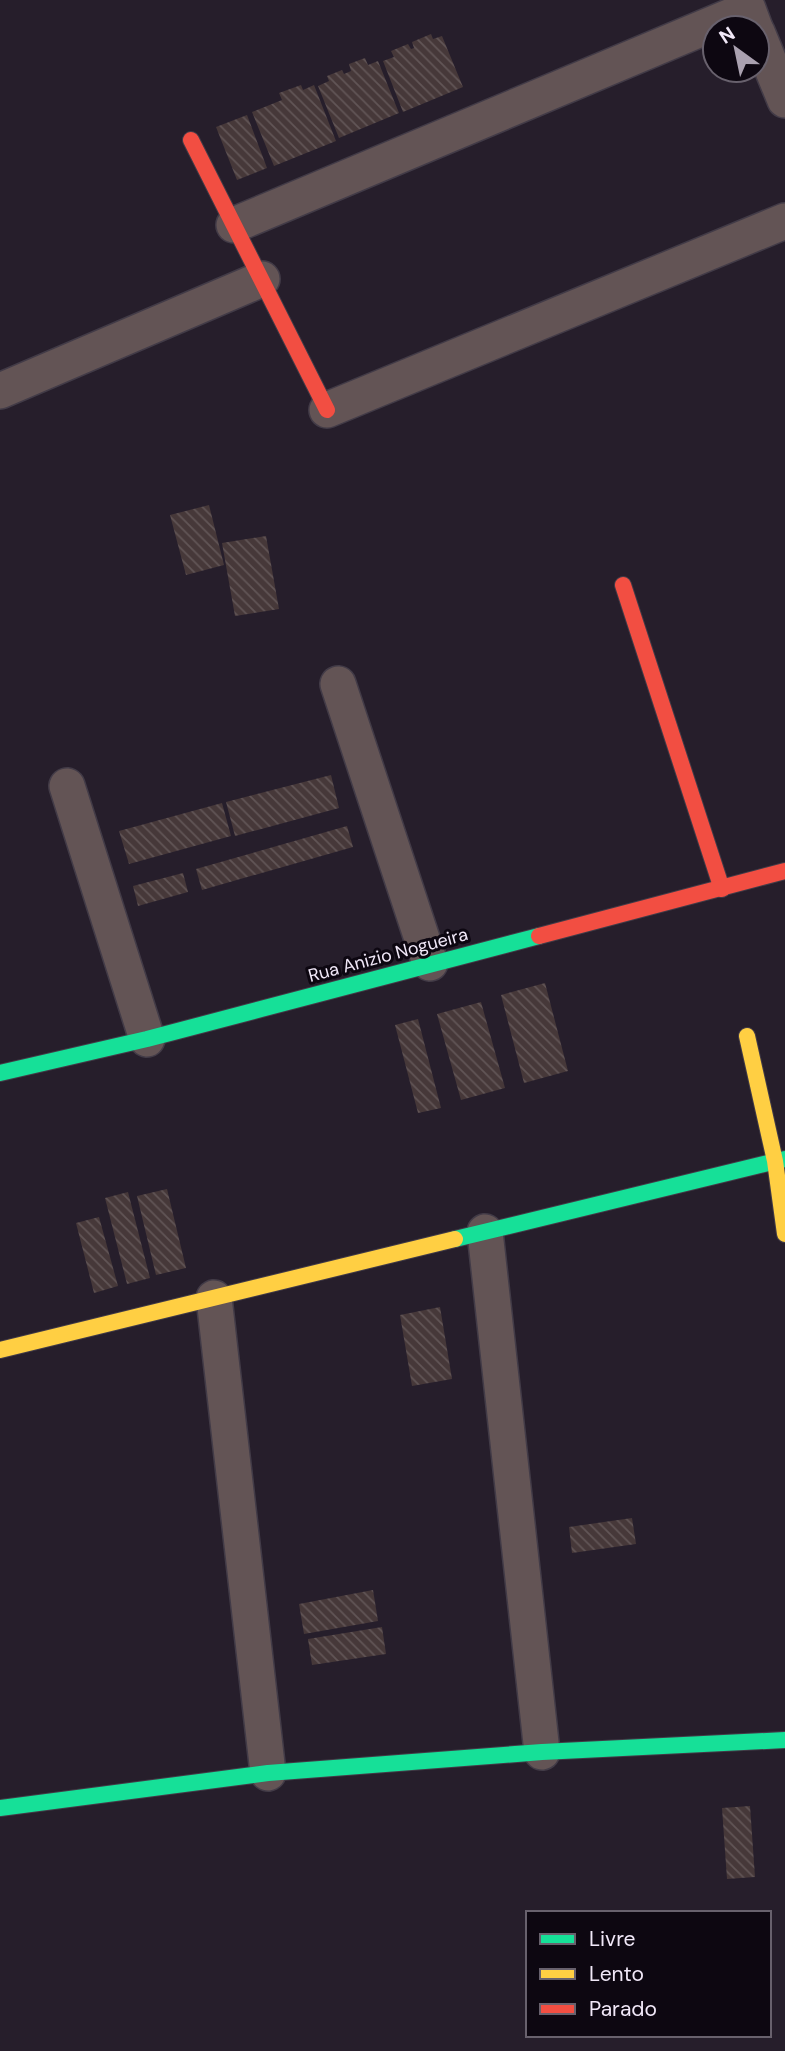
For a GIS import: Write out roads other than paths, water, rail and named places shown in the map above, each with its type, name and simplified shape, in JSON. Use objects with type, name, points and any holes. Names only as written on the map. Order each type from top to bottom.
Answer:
[{"type":"street","points":[[736,14],[748,9],[750,14]]},
{"type":"street","points":[[234,225],[701,29]]},
{"type":"street","points":[[771,66],[785,100]]},
{"type":"street","points":[[191,140],[327,410],[785,221]]},
{"type":"street","points":[[0,391],[262,279]]},
{"type":"street","points":[[623,585],[722,889]]},
{"type":"street","points":[[338,684],[430,963]]},
{"type":"street","points":[[67,786],[147,1040]]},
{"type":"street","name":"Rua Anizio Nogueira","points":[[0,1073],[147,1040],[785,871]]},
{"type":"street","points":[[747,1036],[780,1160],[785,1234]]},
{"type":"street","points":[[0,1350],[780,1160]]},
{"type":"street","points":[[485,1232],[542,1752]]},
{"type":"street","points":[[214,1298],[268,1773]]},
{"type":"street","points":[[0,1808],[268,1773],[542,1752],[785,1740]]}]
